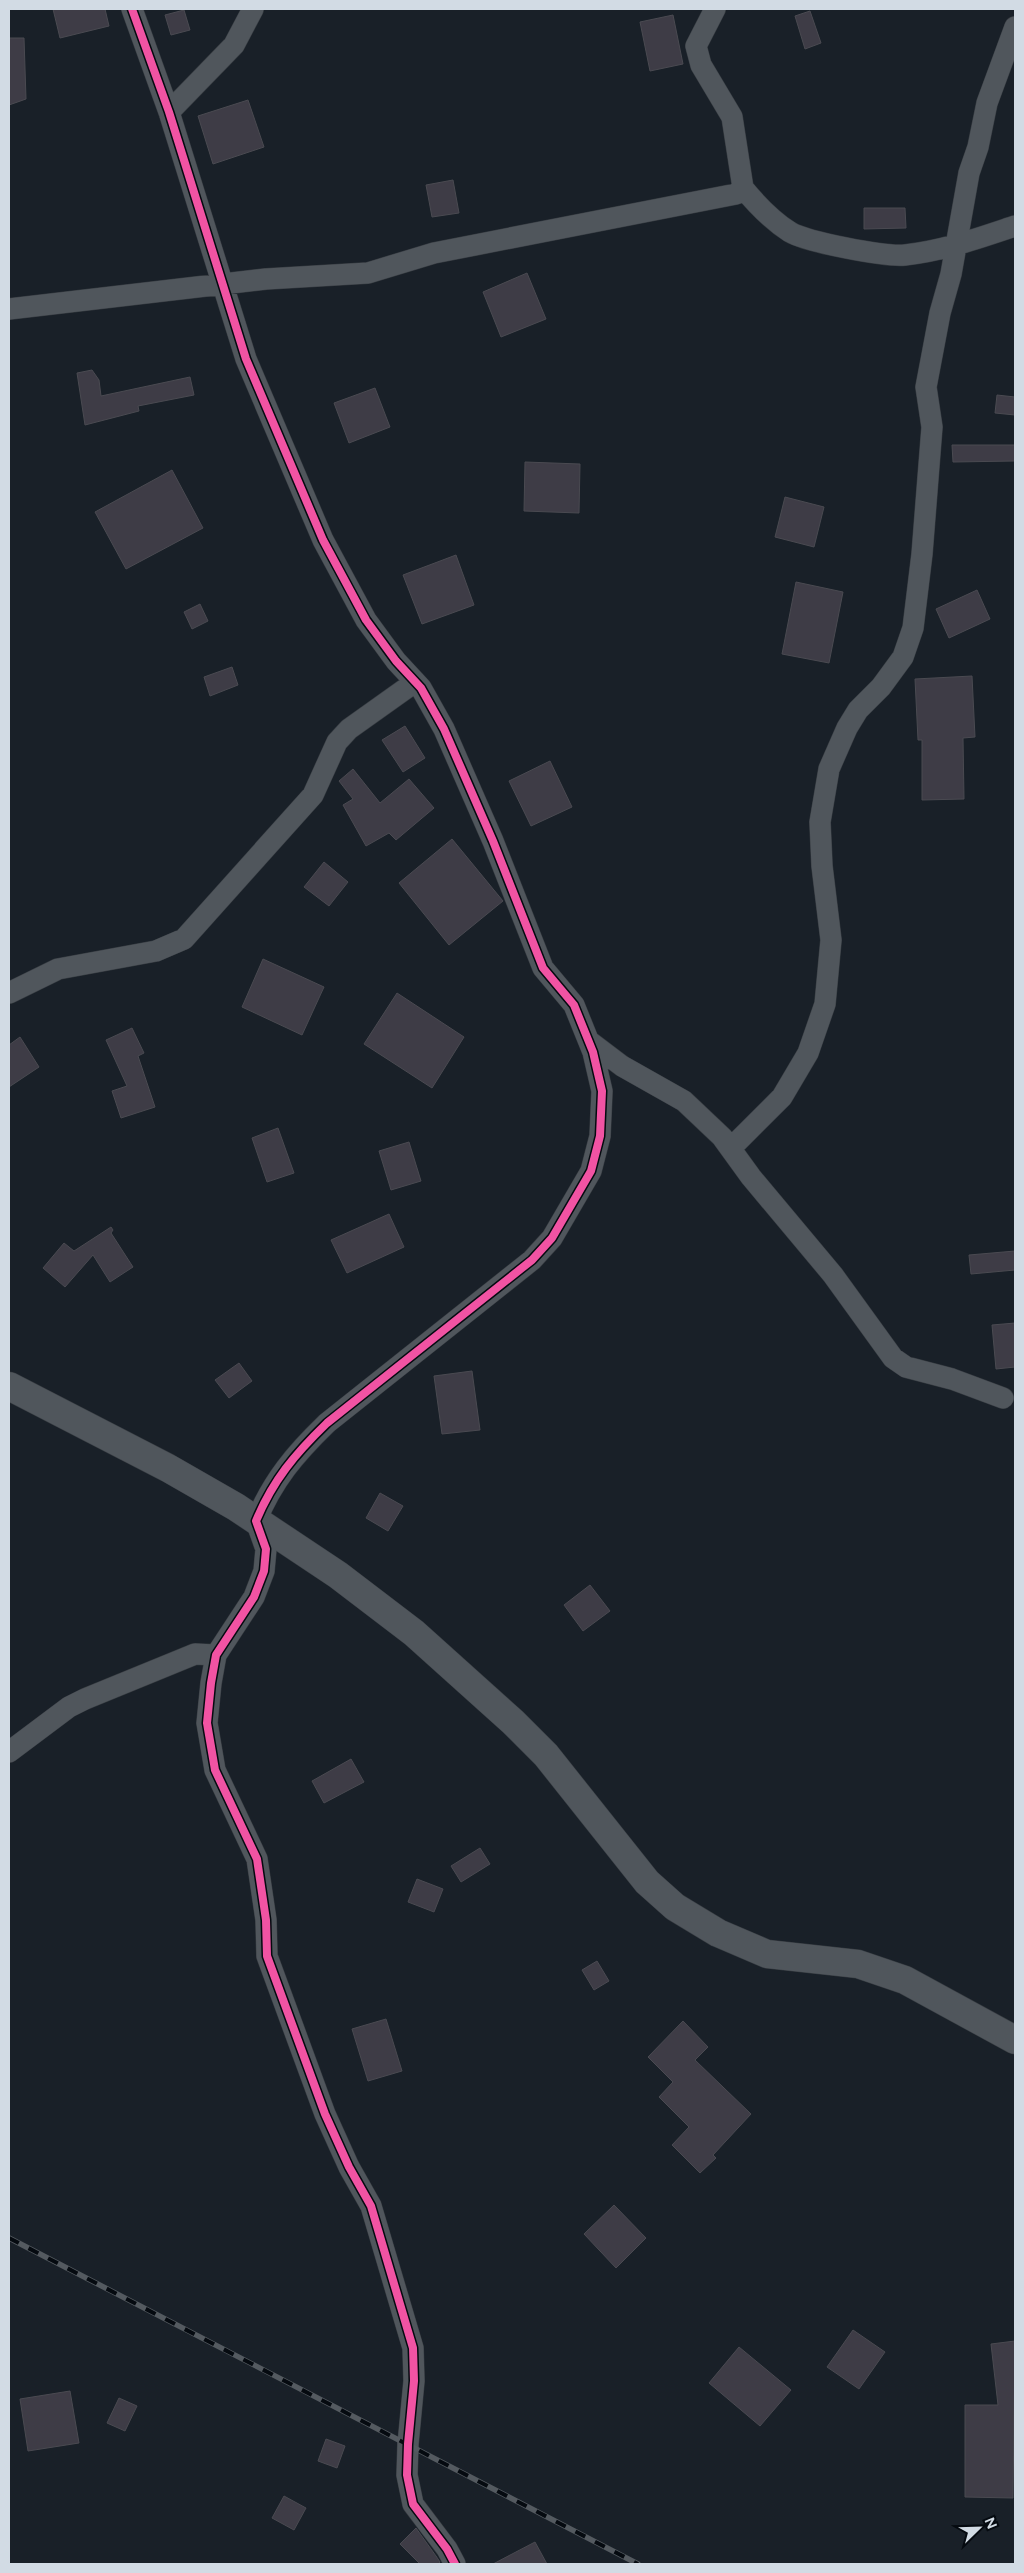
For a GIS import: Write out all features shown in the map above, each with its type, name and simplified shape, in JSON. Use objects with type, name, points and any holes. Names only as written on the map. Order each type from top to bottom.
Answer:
[{"type":"street","points":[[132,9],[169,112],[246,359],[323,540],[366,620],[396,661],[415,682],[444,730],[493,841],[543,968],[574,1005],[589,1041],[602,1091],[600,1136],[591,1171],[567,1208],[552,1238],[532,1260],[327,1423],[284,1469],[268,1492],[256,1521],[266,1549],[264,1571],[254,1596],[216,1655],[207,1723],[215,1770],[257,1859],[266,1920],[268,1956],[281,1996],[307,2059],[325,2114],[349,2167],[371,2206],[413,2348],[414,2381],[407,2467],[413,2504],[447,2549],[455,2564]]},
{"type":"street","points":[[169,112],[234,45],[253,9]]},
{"type":"street","points":[[715,9],[696,46],[701,65],[732,118],[743,188],[764,213],[792,233],[852,249],[903,255],[956,246],[1015,226]]},
{"type":"street","points":[[732,1147],[782,1097],[808,1053],[826,1004],[831,940],[822,866],[820,822],[829,769],[847,728],[858,710],[881,687],[903,657],[913,628],[922,554],[932,427],[926,386],[956,246],[969,173],[978,147],[987,103],[1015,27]]},
{"type":"street","points":[[9,309],[222,284],[368,273],[434,253],[736,194],[743,188]]},
{"type":"street","points":[[9,993],[58,969],[156,951],[184,939],[313,795],[337,742],[349,729],[415,682]]},
{"type":"street","points":[[589,1041],[622,1066],[684,1101],[704,1118],[732,1147],[751,1177],[832,1274],[893,1358],[906,1367],[952,1379],[1003,1398]]},
{"type":"street","points":[[9,1386],[168,1468],[256,1521],[338,1575],[414,1633],[513,1722],[546,1755],[647,1882],[675,1907],[718,1933],[766,1954],[858,1964],[905,1980],[1015,2040]]},
{"type":"street","points":[[9,1752],[69,1707],[85,1698],[195,1654],[216,1655]]},
{"type":"building","points":[[53,9],[105,9],[109,26],[60,38]]},
{"type":"building","points":[[184,10],[190,30],[171,35],[165,15]]},
{"type":"building","points":[[810,11],[821,43],[805,49],[795,16]]},
{"type":"building","points":[[673,15],[683,64],[650,71],[640,22]]},
{"type":"building","points":[[9,38],[24,38],[26,99],[9,105]]},
{"type":"building","points":[[248,100],[264,147],[213,164],[198,116]]},
{"type":"building","points":[[453,180],[459,213],[432,217],[426,185]]},
{"type":"building","points":[[864,208],[905,208],[906,228],[864,229]]},
{"type":"building","points":[[527,273],[546,319],[501,337],[483,292]]},
{"type":"building","points":[[92,370],[99,380],[101,396],[190,377],[194,395],[138,406],[139,411],[85,425],[77,373]]},
{"type":"building","points":[[375,388],[390,427],[349,443],[334,403]]},
{"type":"building","points":[[997,395],[1015,397],[1015,415],[995,413]]},
{"type":"building","points":[[952,445],[1015,445],[1015,461],[953,462]]},
{"type":"building","points":[[525,462],[580,464],[579,513],[524,511]]},
{"type":"building","points":[[172,470],[203,528],[126,569],[95,512]]},
{"type":"building","points":[[785,497],[824,507],[814,547],[775,537]]},
{"type":"building","points":[[456,555],[474,605],[422,624],[403,575]]},
{"type":"building","points":[[796,582],[843,592],[829,663],[782,654]]},
{"type":"building","points":[[977,590],[990,619],[949,638],[936,609]]},
{"type":"building","points":[[200,604],[208,621],[192,629],[184,612]]},
{"type":"building","points":[[232,667],[238,685],[210,696],[204,677]]},
{"type":"building","points":[[972,676],[975,737],[963,738],[964,799],[922,800],[922,740],[918,740],[915,679]]},
{"type":"building","points":[[405,726],[425,758],[403,772],[382,740]]},
{"type":"building","points":[[550,761],[572,807],[531,826],[509,781]]},
{"type":"building","points":[[353,769],[380,803],[409,779],[434,808],[396,840],[389,833],[366,846],[343,805],[353,799],[339,781]]},
{"type":"building","points":[[452,839],[503,901],[449,945],[399,883]]},
{"type":"building","points":[[324,862],[348,882],[329,906],[304,887]]},
{"type":"building","points":[[263,959],[324,987],[302,1035],[242,1007]]},
{"type":"building","points":[[397,993],[464,1037],[432,1088],[364,1044]]},
{"type":"building","points":[[132,1028],[144,1053],[138,1056],[155,1107],[121,1118],[112,1091],[127,1086],[106,1040]]},
{"type":"building","points":[[20,1037],[39,1067],[9,1087],[9,1045]]},
{"type":"building","points":[[278,1128],[294,1173],[267,1182],[252,1138]]},
{"type":"building","points":[[409,1142],[421,1181],[391,1190],[379,1151]]},
{"type":"building","points":[[389,1214],[404,1247],[347,1273],[331,1240]]},
{"type":"building","points":[[111,1227],[113,1230],[111,1233],[133,1267],[110,1282],[93,1255],[65,1287],[43,1268],[64,1243],[74,1251]]},
{"type":"building","points":[[1015,1251],[1015,1270],[971,1274],[969,1255]]},
{"type":"building","points":[[1015,1323],[1015,1367],[996,1369],[992,1325]]},
{"type":"building","points":[[239,1363],[252,1381],[229,1398],[215,1380]]},
{"type":"building","points":[[472,1371],[480,1430],[442,1434],[434,1376]]},
{"type":"building","points":[[380,1493],[403,1506],[388,1531],[366,1518]]},
{"type":"building","points":[[590,1585],[610,1611],[583,1631],[564,1605]]},
{"type":"building","points":[[351,1759],[364,1782],[324,1803],[312,1781]]},
{"type":"building","points":[[480,1848],[490,1864],[461,1882],[451,1866]]},
{"type":"building","points":[[417,1879],[443,1889],[434,1912],[408,1902]]},
{"type":"building","points":[[597,1961],[609,1981],[594,1990],[582,1970]]},
{"type":"building","points":[[386,2019],[402,2071],[368,2081],[352,2029]]},
{"type":"building","points":[[683,2021],[708,2047],[695,2060],[751,2114],[713,2155],[716,2158],[700,2173],[672,2145],[689,2127],[659,2097],[673,2082],[648,2057]]},
{"type":"building","points":[[614,2205],[646,2238],[616,2268],[584,2234]]},
{"type":"building","points":[[853,2330],[885,2352],[859,2389],[827,2367]]},
{"type":"building","points":[[1015,2341],[1013,2498],[965,2497],[965,2405],[998,2405],[991,2344]]},
{"type":"building","points":[[739,2347],[791,2390],[760,2426],[709,2383]]},
{"type":"building","points":[[70,2391],[79,2443],[28,2451],[20,2399]]},
{"type":"building","points":[[119,2398],[137,2406],[125,2431],[107,2423]]},
{"type":"building","points":[[326,2439],[345,2446],[337,2468],[318,2461]]},
{"type":"building","points":[[284,2496],[306,2508],[294,2530],[272,2518]]},
{"type":"building","points":[[416,2528],[440,2562],[438,2564],[420,2564],[400,2544]]},
{"type":"building","points":[[535,2542],[547,2564],[493,2564]]},
{"type":"railway","points":[[9,2238],[638,2564]]},
{"type":"cycle path","points":[[132,9],[169,112],[246,359],[323,540],[366,620],[396,661],[421,688],[444,729],[493,841],[543,968],[574,1005],[593,1052],[602,1091],[600,1136],[591,1171],[552,1238],[532,1260],[327,1423],[295,1457],[277,1480],[256,1521],[266,1549],[264,1571],[254,1597],[216,1655],[207,1723],[215,1770],[257,1859],[266,1920],[267,1956],[325,2114],[349,2167],[371,2206],[413,2348],[414,2381],[407,2475],[413,2504],[447,2549],[455,2564]]}]
